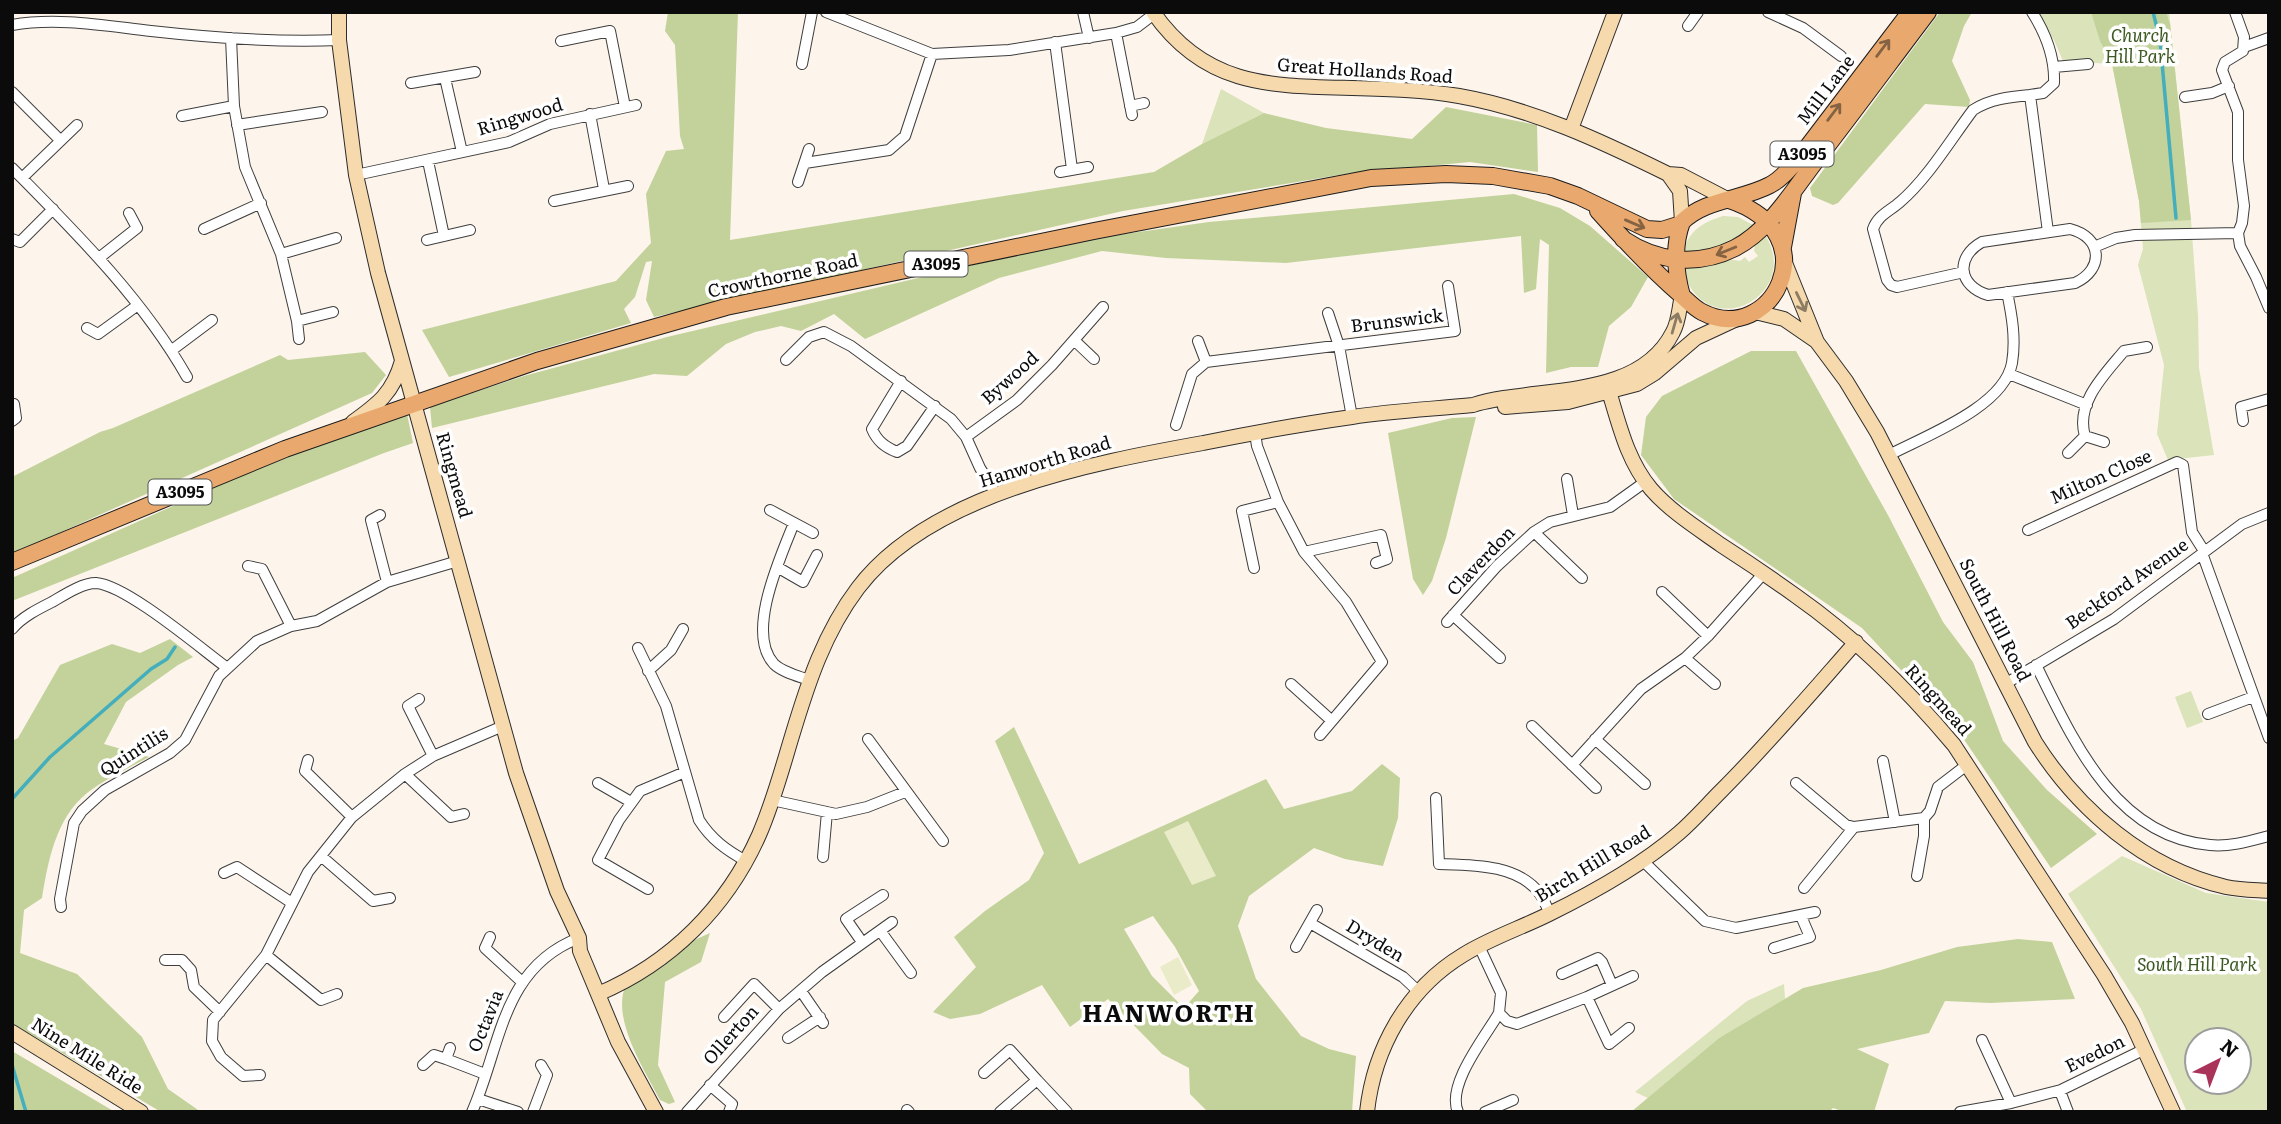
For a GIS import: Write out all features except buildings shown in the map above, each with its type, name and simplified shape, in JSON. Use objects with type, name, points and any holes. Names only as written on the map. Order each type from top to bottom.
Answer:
[{"type":"main road","name":"Mill Lane","points":[[1681,223],[1698,210],[1762,189],[1784,175],[1910,12]]},
{"type":"main road","name":"Mill Lane","points":[[1766,223],[1794,191],[1928,12]]},
{"type":"main road","name":"Crowthorne Road","points":[[12,562],[222,474],[349,425],[537,361],[737,304],[1094,230],[1338,184],[1398,176],[1468,174],[1550,186],[1647,229],[1662,230],[1681,223]]},
{"type":"main road","name":"Mill Lane","points":[[1747,315],[1776,291],[1794,191]]},
{"type":"main road","points":[[1729,200],[1752,211],[1766,223],[1777,235],[1784,255]]},
{"type":"main road","name":"Crowthorne Road","points":[[1592,204],[1623,239],[1682,296],[1707,314],[1720,318],[1747,315]]},
{"type":"main road","points":[[1681,223],[1676,274],[1682,296]]},
{"type":"main road","name":"A3095","points":[[1676,260],[1699,259],[1726,252],[1749,240],[1766,223]]},
{"type":"main road","name":"Crowthorne Road","points":[[1623,239],[1647,253],[1676,260]]},
{"type":"street","name":"Ringmead","points":[[339,12],[339,40],[356,175],[378,273],[516,773],[553,878],[579,938],[580,951],[603,992],[618,1042],[656,1112]]},
{"type":"street","points":[[802,64],[812,12]]},
{"type":"street","points":[[827,12],[932,54],[1009,50],[1089,38],[1137,27],[1154,13]]},
{"type":"street","points":[[859,25],[863,12]]},
{"type":"street","points":[[1083,12],[1089,38]]},
{"type":"street","points":[[1570,129],[1615,12]]},
{"type":"street","points":[[1688,26],[1698,12]]},
{"type":"street","points":[[1768,12],[1803,28],[1842,56]]},
{"type":"street","points":[[1965,272],[1897,287],[1891,285],[1887,280],[1874,225],[1878,218],[1901,202],[1919,182],[1973,110],[2006,97],[2043,93],[2054,83],[2054,67],[2041,26],[2032,12]]},
{"type":"street","points":[[2235,12],[2244,37],[2244,47],[2241,53],[2223,64],[2223,74],[2238,112],[2238,160],[2244,206],[2238,233],[2240,246],[2269,309]]},
{"type":"street","name":"Great Hollands Road","points":[[1154,13],[1177,41],[1228,74],[1254,82],[1286,87],[1404,89],[1459,96],[1502,106],[1570,129],[1668,174],[1681,175],[1729,200]]},
{"type":"street","points":[[12,25],[57,22],[231,38],[339,40]]},
{"type":"street","name":"Ringwood","points":[[356,175],[509,142],[550,124],[630,106],[610,31],[561,41]]},
{"type":"street","points":[[1116,33],[1131,111],[1144,103]]},
{"type":"street","points":[[231,38],[234,106],[245,167],[281,254],[298,321],[299,339]]},
{"type":"street","points":[[2244,47],[2269,38]]},
{"type":"street","points":[[1055,42],[1072,169]]},
{"type":"street","points":[[805,163],[889,150],[905,136],[932,54]]},
{"type":"street","points":[[2054,67],[2088,64]]},
{"type":"street","points":[[411,83],[475,72]]},
{"type":"street","name":"Ringwood","points":[[446,78],[461,152]]},
{"type":"street","points":[[2185,97],[2212,93],[2229,86]]},
{"type":"street","points":[[12,92],[60,140]]},
{"type":"street","points":[[2030,95],[2048,232]]},
{"type":"street","points":[[182,116],[234,106]]},
{"type":"street","points":[[237,125],[322,112]]},
{"type":"street","name":"Ringwood","points":[[590,114],[604,189]]},
{"type":"street","points":[[22,177],[77,125]]},
{"type":"street","points":[[797,182],[809,149]]},
{"type":"street","points":[[428,161],[444,236]]},
{"type":"street","points":[[1060,172],[1088,167]]},
{"type":"street","points":[[12,168],[99,258],[172,350],[187,377]]},
{"type":"street","points":[[1668,174],[1681,197],[1681,223]]},
{"type":"street","points":[[554,201],[628,186]]},
{"type":"street","points":[[204,229],[261,203]]},
{"type":"street","points":[[12,239],[20,242],[53,209]]},
{"type":"street","points":[[99,258],[137,228],[129,213]]},
{"type":"street","points":[[2070,229],[2080,231],[2094,247],[2096,257],[2087,277],[2075,283],[1988,295],[1976,291],[1967,283],[1964,260],[1970,248],[1982,242],[2048,232],[2070,229]]},
{"type":"street","points":[[427,240],[470,230]]},
{"type":"street","points":[[2094,247],[2116,238],[2135,235],[2238,233]]},
{"type":"street","points":[[281,254],[336,238]]},
{"type":"street","name":"South Hill Road","points":[[1784,255],[1817,342],[1846,381],[1889,456],[2035,742],[2053,771],[2078,800],[2118,835],[2162,861],[2226,887],[2269,891]]},
{"type":"street","name":"Brunswick","points":[[1206,362],[1455,331],[1448,286]]},
{"type":"street","points":[[1889,456],[1970,413],[1991,398],[2012,364],[2014,333],[2007,292]]},
{"type":"street","name":"Hanworth Road","points":[[1608,387],[1658,352],[1674,329],[1682,296]]},
{"type":"street","points":[[87,328],[98,334],[138,305]]},
{"type":"street","name":"Bywood","points":[[965,437],[1017,400],[1103,307]]},
{"type":"street","points":[[298,321],[333,312]]},
{"type":"street","name":"Brunswick","points":[[1328,313],[1339,346],[1352,417]]},
{"type":"street","points":[[1747,315],[1784,319],[1817,342]]},
{"type":"street","name":"Hanworth Road","points":[[603,992],[639,975],[675,949],[729,889],[760,834],[809,680],[832,627],[868,577],[928,526],[996,494],[1119,458],[1352,417],[1637,384],[1655,373],[1696,338],[1747,315]]},
{"type":"street","points":[[172,350],[212,320]]},
{"type":"street","points":[[786,360],[809,337],[824,332],[850,346],[951,419],[965,437],[996,494]]},
{"type":"street","points":[[1074,340],[1094,359]]},
{"type":"street","points":[[1176,425],[1192,374],[1206,362],[1198,341]]},
{"type":"street","points":[[2085,436],[2083,429],[2092,389],[2124,351],[2147,347]]},
{"type":"street","points":[[349,425],[390,391],[402,361]]},
{"type":"street","points":[[2008,374],[2087,405]]},
{"type":"street","points":[[901,381],[872,429],[875,438],[886,447],[897,452],[907,446],[935,406]]},
{"type":"street","points":[[1616,419],[1620,406],[1637,384]]},
{"type":"street","name":"Ringmead","points":[[1608,387],[1616,419],[1646,482],[1674,510],[1856,642],[1925,711],[1968,764],[2104,975],[2145,1049],[2173,1112]]},
{"type":"street","points":[[2228,407],[2242,407],[2269,399]]},
{"type":"street","points":[[12,421],[16,418],[14,404]]},
{"type":"street","points":[[2242,407],[2243,421]]},
{"type":"street","points":[[1255,433],[1257,446],[1278,502],[1304,552],[1346,602],[1384,667],[1320,735]]},
{"type":"street","points":[[2085,436],[2104,442]]},
{"type":"street","points":[[2068,453],[2085,436]]},
{"type":"street","name":"Milton Close","points":[[2028,530],[2177,463],[2183,466],[2192,532],[2203,552]]},
{"type":"street","points":[[1567,480],[1573,515]]},
{"type":"street","name":"Claverdon","points":[[1500,658],[1450,618],[1497,566],[1534,532],[1550,522],[1610,507],[1646,482]]},
{"type":"street","points":[[1254,568],[1242,510],[1278,502]]},
{"type":"street","points":[[770,510],[813,533]]},
{"type":"street","name":"Beckford Avenue","points":[[2005,684],[2114,619],[2242,524],[2269,513]]},
{"type":"street","points":[[380,515],[371,520],[387,582]]},
{"type":"street","points":[[794,523],[766,604],[763,642],[776,666],[809,680]]},
{"type":"street","name":"Claverdon","points":[[1534,532],[1582,578]]},
{"type":"street","points":[[1304,552],[1381,535],[1387,559],[1376,563]]},
{"type":"street","points":[[2203,552],[2269,738]]},
{"type":"street","points":[[777,567],[803,582],[817,555]]},
{"type":"street","name":"Quintilis","points":[[61,907],[60,899],[74,822],[105,790],[170,753],[185,740],[226,667],[257,641],[290,626],[317,621],[387,582],[458,561]]},
{"type":"street","points":[[248,566],[262,569],[290,626]]},
{"type":"street","points":[[1572,765],[1641,689],[1685,658],[1708,636],[1763,573]]},
{"type":"street","points":[[12,629],[38,609],[94,583],[115,587],[226,667]]},
{"type":"street","points":[[1662,592],[1708,636]]},
{"type":"street","points":[[648,671],[671,650],[683,629]]},
{"type":"street","name":"Birch Hill Road","points":[[1367,1112],[1370,1084],[1387,1038],[1403,1009],[1441,970],[1479,946],[1550,914],[1642,860],[1679,833],[1747,765],[1856,642]]},
{"type":"street","points":[[638,648],[666,706],[699,820],[709,835],[728,851],[746,861]]},
{"type":"street","points":[[1685,658],[1715,684]]},
{"type":"street","points":[[2036,665],[2083,752],[2110,793],[2129,812],[2154,828],[2179,838],[2211,845],[2243,843],[2269,836]]},
{"type":"street","points":[[1291,684],[1332,721]]},
{"type":"street","points":[[2208,714],[2253,697]]},
{"type":"street","points":[[419,699],[408,706],[433,756]]},
{"type":"street","points":[[260,1075],[243,1076],[221,1057],[212,1041],[213,1020],[266,955],[308,872],[352,817],[405,775],[433,756],[503,726]]},
{"type":"street","points":[[1532,726],[1597,788]]},
{"type":"street","points":[[868,739],[943,841]]},
{"type":"street","points":[[1595,739],[1645,784]]},
{"type":"street","points":[[309,760],[305,771],[352,817]]},
{"type":"street","points":[[1883,761],[1895,822]]},
{"type":"street","points":[[1917,876],[1924,836],[1924,818],[1930,811],[1938,787],[1968,764]]},
{"type":"street","points":[[648,890],[598,860],[639,791],[685,772]]},
{"type":"street","points":[[405,775],[451,817],[464,814]]},
{"type":"street","points":[[598,783],[631,802]]},
{"type":"street","points":[[1796,783],[1846,825],[1854,827],[1924,818]]},
{"type":"street","points":[[772,800],[836,814],[867,807],[905,792]]},
{"type":"street","points":[[1436,798],[1439,864]]},
{"type":"street","points":[[823,857],[827,812]]},
{"type":"street","points":[[1804,888],[1854,827]]},
{"type":"street","points":[[321,856],[373,901],[390,898]]},
{"type":"street","points":[[1642,860],[1705,921],[1736,928],[1815,912]]},
{"type":"street","points":[[1426,864],[1490,866],[1525,881],[1539,893],[1550,914]]},
{"type":"street","points":[[224,873],[237,867],[292,903]]},
{"type":"street","points":[[862,942],[846,919],[883,895]]},
{"type":"street","points":[[1296,947],[1317,910]]},
{"type":"street","points":[[1774,948],[1810,937],[1801,916]]},
{"type":"street","name":"Ollerton","points":[[687,1112],[779,1009],[862,942],[881,932],[892,922]]},
{"type":"street","name":"Dryden","points":[[1310,923],[1403,978],[1420,993]]},
{"type":"street","points":[[881,932],[911,973]]},
{"type":"street","name":"Octavia","points":[[490,937],[485,948],[522,982]]},
{"type":"street","name":"Octavia","points":[[472,1112],[500,1027],[522,982],[552,950],[579,938]]},
{"type":"street","points":[[1458,1112],[1455,1106],[1455,1087],[1499,1013],[1500,993],[1479,946]]},
{"type":"street","points":[[266,955],[321,1000],[337,994]]},
{"type":"street","points":[[1562,974],[1598,958],[1612,985]]},
{"type":"street","points":[[165,960],[182,960],[191,970],[194,987],[220,1012]]},
{"type":"street","points":[[745,975],[754,984]]},
{"type":"street","points":[[1499,1013],[1507,1021],[1517,1024],[1587,998],[1633,976]]},
{"type":"street","name":"Ollerton","points":[[724,1017],[754,984],[779,1009]]},
{"type":"street","points":[[788,1038],[821,1020],[801,991]]},
{"type":"street","points":[[1587,998],[1606,1047],[1629,1028]]},
{"type":"street","name":"Nine Mile Ride","points":[[12,1032],[141,1112]]},
{"type":"street","points":[[1982,1040],[2011,1103]]},
{"type":"street","name":"Evedon","points":[[1960,1112],[2060,1091],[2145,1049]]},
{"type":"street","points":[[984,1073],[1010,1050],[1066,1112]]},
{"type":"street","name":"Octavia","points":[[424,1065],[434,1055],[448,1054],[485,1074]]},
{"type":"street","points":[[533,1112],[547,1075],[541,1065]]},
{"type":"street","points":[[1000,1112],[1037,1080]]},
{"type":"street","name":"Ollerton","points":[[710,1085],[732,1104],[729,1112]]},
{"type":"street","name":"Evedon","points":[[2060,1091],[2068,1112]]},
{"type":"street","points":[[478,1099],[518,1112]]},
{"type":"street","points":[[1485,1112],[1513,1100]]},
{"type":"green space","points":[[668,12],[738,12],[730,240],[1154,172],[1264,113],[1326,128],[1412,139],[1446,107],[1537,125],[1538,172],[1470,162],[1345,174],[1123,211],[654,317],[646,300],[652,261],[646,262],[635,297],[624,309],[631,323],[449,377],[422,330],[616,281],[651,243],[646,194],[666,151],[684,149],[680,136],[675,45],[665,31]]},
{"type":"green space","points":[[1940,12],[1972,12],[1964,26],[1952,61],[1970,100],[1969,107],[1925,104],[1838,203],[1833,205],[1812,196],[1810,188]]},
{"type":"green space","name":"Church Hill Park","points":[[2036,12],[2169,12],[2191,220],[2199,368],[2214,455],[2168,460],[2157,434],[2164,365],[2138,265],[2143,249],[2139,201],[2112,64],[2063,61],[2054,40]]},
{"type":"green space","points":[[2091,12],[2166,12],[2170,24],[2191,220],[2141,223],[2112,64],[2100,41]]},
{"type":"green space","points":[[1221,89],[1264,113],[1202,144]]},
{"type":"green space","points":[[1514,194],[1560,208],[1590,226],[1648,277],[1631,307],[1609,326],[1598,367],[1571,367],[1546,373],[1549,245],[1540,239],[1536,289],[1524,293],[1521,236],[1286,263],[1166,258],[1102,251],[999,278],[865,339],[834,314],[801,331],[781,326],[755,332],[726,344],[687,376],[654,374],[432,428],[430,407],[524,376],[667,337],[1075,241],[1209,222]]},
{"type":"green space","points":[[1723,216],[1738,217],[1755,226],[1721,245],[1683,253],[1685,245],[1697,228]]},
{"type":"green space","points":[[1765,235],[1773,257],[1771,277],[1761,293],[1746,304],[1728,309],[1709,305],[1693,291],[1682,267],[1729,259],[1740,261],[1745,257],[1749,262],[1758,256],[1754,251],[1755,244]]},
{"type":"green space","points":[[1751,351],[1796,351],[1889,517],[1943,622],[1973,662],[2003,741],[2047,790],[2097,834],[2051,868],[1961,735],[1862,628],[1674,499],[1641,455],[1646,417],[1662,396]]},
{"type":"green space","points":[[365,352],[386,375],[372,393],[12,554],[12,477],[100,432],[280,355],[288,360]]},
{"type":"green space","points":[[406,409],[413,443],[12,601],[12,578],[318,441]]},
{"type":"green space","points":[[1476,417],[1446,538],[1432,581],[1423,595],[1413,579],[1388,433],[1452,418]]},
{"type":"green space","points":[[170,639],[193,657],[126,702],[104,744],[149,757],[87,793],[68,815],[55,841],[42,898],[24,910],[20,953],[77,974],[142,1037],[168,1089],[201,1112],[161,1112],[12,1023],[12,741],[18,738],[60,665],[112,644],[140,653]]},
{"type":"green space","points":[[2191,691],[2203,722],[2187,728],[2175,697]]},
{"type":"green space","points":[[1014,727],[1079,864],[1266,779],[1284,809],[1352,791],[1382,764],[1400,778],[1398,818],[1383,866],[1345,859],[1314,848],[1249,896],[1238,926],[1256,979],[1301,1036],[1329,1049],[1356,1056],[1352,1112],[1208,1112],[1190,1094],[1189,1068],[1162,1054],[1108,999],[1070,1027],[1042,985],[980,1014],[950,1019],[933,1012],[976,967],[954,937],[1029,880],[1044,853],[995,741]],"holes":[[[1153,916],[1175,947],[1199,991],[1184,1008],[1152,976],[1124,929]]]},
{"type":"green space","points":[[1188,821],[1216,876],[1192,885],[1164,832]]},
{"type":"green space","name":"South Hill Park","points":[[2122,856],[2206,893],[2269,902],[2269,1112],[2187,1112],[2141,1009],[2068,894]]},
{"type":"green space","points":[[710,933],[701,962],[665,982],[658,1065],[675,1102],[669,1104],[660,1100],[627,1032],[622,1003],[624,990],[690,942]]},
{"type":"green space","points":[[2018,939],[2052,942],[2075,999],[1990,1003],[1945,1001],[1929,1033],[1857,1049],[1889,1064],[1874,1112],[1845,1112],[1833,1108],[1829,1112],[1631,1112],[1719,1038],[1803,988],[1881,970],[1957,947]]},
{"type":"green space","points":[[1178,957],[1192,985],[1174,995],[1160,967]]},
{"type":"green space","points":[[1784,984],[1785,999],[1719,1038],[1648,1098],[1635,1092],[1747,1001]]},
{"type":"green space","points":[[12,1051],[115,1112],[12,1112]]},
{"type":"waterway","points":[[2153,12],[2160,40],[2176,218]]},
{"type":"waterway","points":[[12,799],[50,757],[151,669],[167,659],[175,647]]},
{"type":"waterway","points":[[12,1065],[26,1112]]},
{"type":"district","name":"HANWORTH","points":[[1169,1014]]}]
